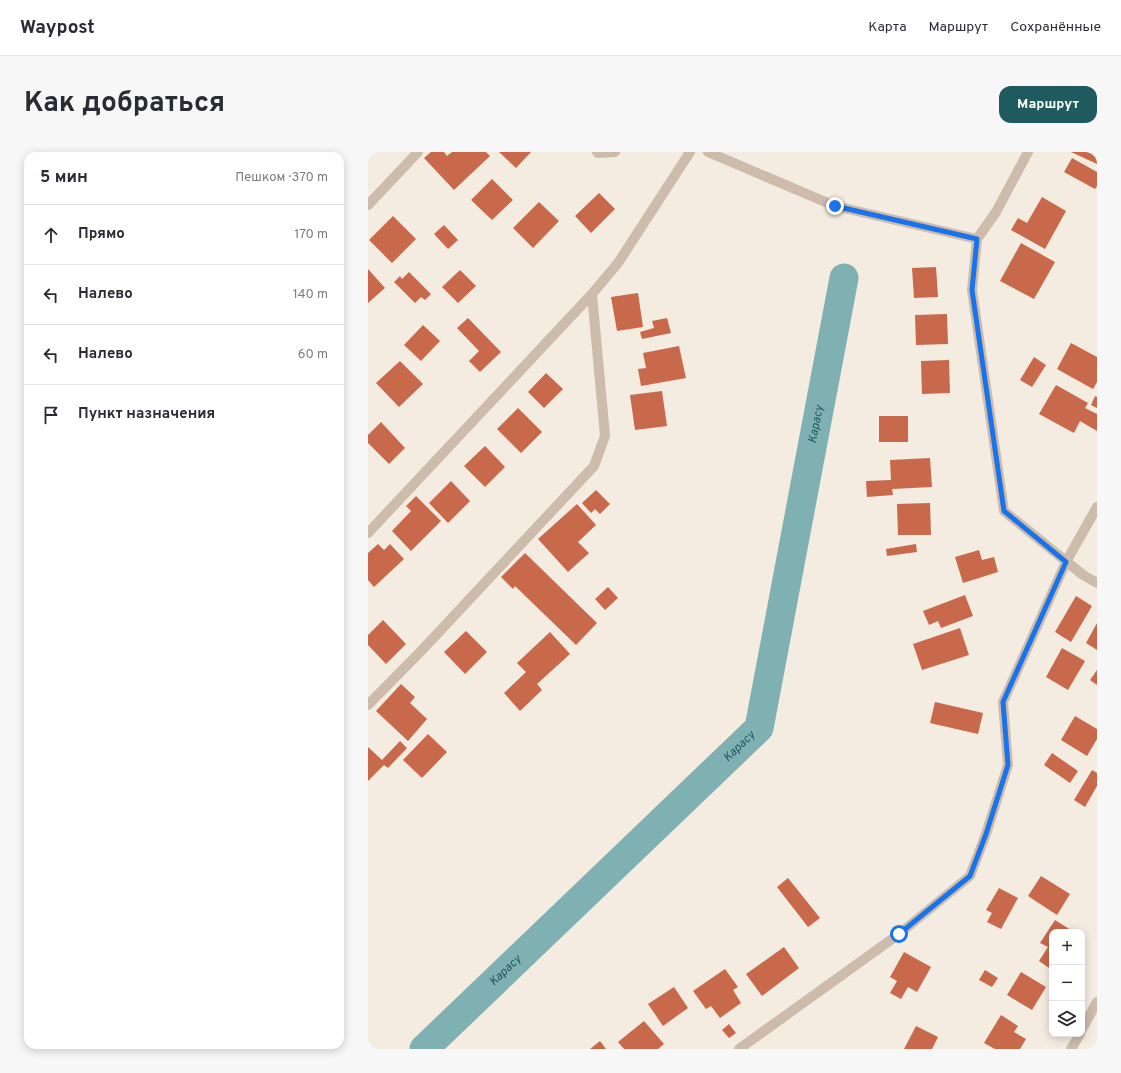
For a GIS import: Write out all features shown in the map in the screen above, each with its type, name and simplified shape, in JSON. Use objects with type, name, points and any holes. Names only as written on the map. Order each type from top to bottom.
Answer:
[{"type":"street","points":[[368,205],[418,152]]},
{"type":"street","points":[[597,152],[615,152]]},
{"type":"street","points":[[368,533],[592,294],[618,263],[690,152]]},
{"type":"street","points":[[708,152],[835,206],[977,239]]},
{"type":"street","points":[[1028,152],[996,212],[977,239],[972,290],[1004,511],[1066,562],[1083,575],[1097,583]]},
{"type":"street","points":[[368,704],[423,649],[594,466],[605,436],[592,294]]},
{"type":"street","points":[[740,1049],[899,934],[970,876],[986,834],[1008,765],[1003,702],[1066,562],[1097,507]]},
{"type":"street","points":[[1085,1024],[1097,1002]]},
{"type":"street","points":[[1071,1049],[1078,1037]]},
{"type":"building","points":[[431,152],[444,152],[447,156],[452,152],[486,152],[490,156],[454,190],[424,158]]},
{"type":"building","points":[[499,152],[531,152],[516,168]]},
{"type":"building","points":[[1071,152],[1097,152],[1097,164]]},
{"type":"building","points":[[1072,158],[1097,172],[1097,186],[1095,189],[1064,172]]},
{"type":"building","points":[[492,179],[513,200],[492,220],[471,200]]},
{"type":"building","points":[[599,193],[615,209],[591,233],[575,216]]},
{"type":"building","points":[[1042,197],[1066,211],[1045,249],[1011,230],[1018,218],[1027,223]]},
{"type":"building","points":[[539,202],[559,221],[533,248],[513,228]]},
{"type":"building","points":[[393,216],[416,239],[392,263],[369,240]]},
{"type":"building","points":[[444,225],[458,240],[448,249],[434,234]]},
{"type":"building","points":[[1021,243],[1055,262],[1034,299],[1000,281]]},
{"type":"building","points":[[936,267],[938,297],[914,298],[912,268]]},
{"type":"building","points":[[368,269],[385,288],[368,303]]},
{"type":"building","points":[[460,270],[476,286],[458,303],[442,287]]},
{"type":"building","points":[[409,272],[431,294],[425,300],[421,297],[415,303],[394,282],[400,276],[402,279]]},
{"type":"building","points":[[638,293],[643,327],[617,331],[611,297]]},
{"type":"building","points":[[947,314],[948,344],[916,345],[915,315]]},
{"type":"building","points":[[468,318],[501,352],[480,372],[469,361],[479,351],[457,328]]},
{"type":"building","points":[[667,318],[671,333],[642,339],[640,332],[654,328],[652,321]]},
{"type":"building","points":[[423,325],[440,341],[421,361],[404,345]]},
{"type":"building","points":[[1071,343],[1097,357],[1097,382],[1093,389],[1057,369]]},
{"type":"building","points":[[679,346],[686,378],[641,386],[638,369],[646,368],[643,353]]},
{"type":"building","points":[[1034,357],[1046,365],[1032,387],[1020,380]]},
{"type":"building","points":[[949,360],[950,393],[922,394],[921,361]]},
{"type":"building","points":[[400,361],[423,384],[399,407],[376,383]]},
{"type":"building","points":[[546,373],[563,389],[544,408],[528,392]]},
{"type":"building","points":[[1056,385],[1088,403],[1085,408],[1097,414],[1097,431],[1080,421],[1074,433],[1039,414]]},
{"type":"building","points":[[662,391],[667,426],[635,430],[630,395]]},
{"type":"building","points":[[1095,396],[1097,397],[1097,408],[1091,405]]},
{"type":"building","points":[[518,408],[542,432],[521,453],[497,429]]},
{"type":"building","points":[[879,416],[908,416],[908,442],[879,442]]},
{"type":"building","points":[[381,422],[405,448],[389,464],[368,443],[368,435]]},
{"type":"building","points":[[485,446],[505,467],[485,487],[464,466]]},
{"type":"building","points":[[930,458],[932,487],[892,489],[893,495],[867,497],[866,481],[891,480],[890,460]]},
{"type":"building","points":[[451,481],[470,501],[448,523],[429,503]]},
{"type":"building","points":[[596,490],[610,504],[600,514],[595,509],[591,513],[582,503]]},
{"type":"building","points":[[416,496],[441,521],[411,551],[392,531],[411,511],[406,506]]},
{"type":"building","points":[[930,503],[931,535],[898,535],[897,504]]},
{"type":"building","points":[[577,504],[596,525],[578,542],[589,553],[568,572],[538,539]]},
{"type":"building","points":[[378,544],[384,550],[390,544],[404,559],[374,587],[368,580],[368,553]]},
{"type":"building","points":[[916,544],[917,552],[887,556],[886,549]]},
{"type":"building","points":[[979,550],[982,560],[994,557],[998,572],[963,583],[955,557]]},
{"type":"building","points":[[525,553],[597,623],[576,645],[515,586],[513,589],[501,577]]},
{"type":"building","points":[[608,587],[618,598],[605,610],[595,599]]},
{"type":"building","points":[[965,595],[973,616],[941,628],[938,621],[929,625],[923,611]]},
{"type":"building","points":[[1076,596],[1092,606],[1071,642],[1055,632]]},
{"type":"building","points":[[383,620],[406,644],[386,664],[368,645],[368,635]]},
{"type":"building","points":[[1097,623],[1097,650],[1086,643]]},
{"type":"building","points":[[960,628],[969,655],[922,670],[913,644]]},
{"type":"building","points":[[466,631],[487,652],[465,674],[444,652]]},
{"type":"building","points":[[550,632],[570,654],[537,684],[542,690],[520,711],[504,693],[526,672],[517,663]]},
{"type":"building","points":[[1062,648],[1085,661],[1068,690],[1046,677]]},
{"type":"building","points":[[1097,670],[1097,685],[1090,680]]},
{"type":"building","points":[[401,684],[415,697],[410,703],[427,719],[408,741],[376,711]]},
{"type":"building","points":[[935,702],[983,713],[978,734],[930,723]]},
{"type":"building","points":[[1075,716],[1097,729],[1097,739],[1087,756],[1061,740]]},
{"type":"building","points":[[428,734],[447,752],[422,778],[403,760]]},
{"type":"building","points":[[400,741],[407,748],[388,768],[384,765],[368,781],[368,747],[382,760]]},
{"type":"building","points":[[1052,753],[1078,771],[1070,783],[1044,765]]},
{"type":"building","points":[[1092,770],[1097,773],[1097,786],[1085,807],[1074,800]]},
{"type":"building","points":[[1041,876],[1070,894],[1057,915],[1028,896]]},
{"type":"building","points":[[788,878],[820,918],[808,927],[777,887]]},
{"type":"building","points":[[999,888],[1018,898],[1001,929],[987,922],[992,913],[986,910]]},
{"type":"building","points":[[1055,920],[1069,929],[1049,929]]},
{"type":"building","points":[[1049,929],[1049,968],[1039,961],[1048,947],[1040,943]]},
{"type":"building","points":[[784,947],[799,968],[762,996],[746,974]]},
{"type":"building","points":[[904,952],[931,967],[917,992],[908,987],[901,999],[890,993],[897,981],[890,977]]},
{"type":"building","points":[[725,969],[738,987],[733,990],[741,1003],[720,1018],[711,1006],[706,1009],[693,991]]},
{"type":"building","points":[[985,970],[998,978],[992,987],[979,980]]},
{"type":"building","points":[[1021,972],[1046,987],[1032,1010],[1007,995]]},
{"type":"building","points":[[674,987],[688,1008],[663,1026],[648,1004]]},
{"type":"building","points":[[1001,1015],[1018,1026],[1014,1032],[1026,1039],[1020,1049],[995,1049],[984,1043]]},
{"type":"building","points":[[644,1021],[664,1044],[658,1049],[624,1049],[618,1042]]},
{"type":"building","points":[[729,1024],[736,1033],[729,1038],[722,1030]]},
{"type":"building","points":[[916,1026],[938,1037],[932,1049],[904,1049]]},
{"type":"building","points":[[600,1041],[606,1049],[590,1049]]},
{"type":"waterway","name":"Карасу","points":[[424,1049],[759,728],[844,278]]},
{"type":"route","points":[[835,206],[977,239],[972,290],[1004,511],[1066,562],[1003,702],[1008,765],[986,834],[970,876],[899,934]]}]
